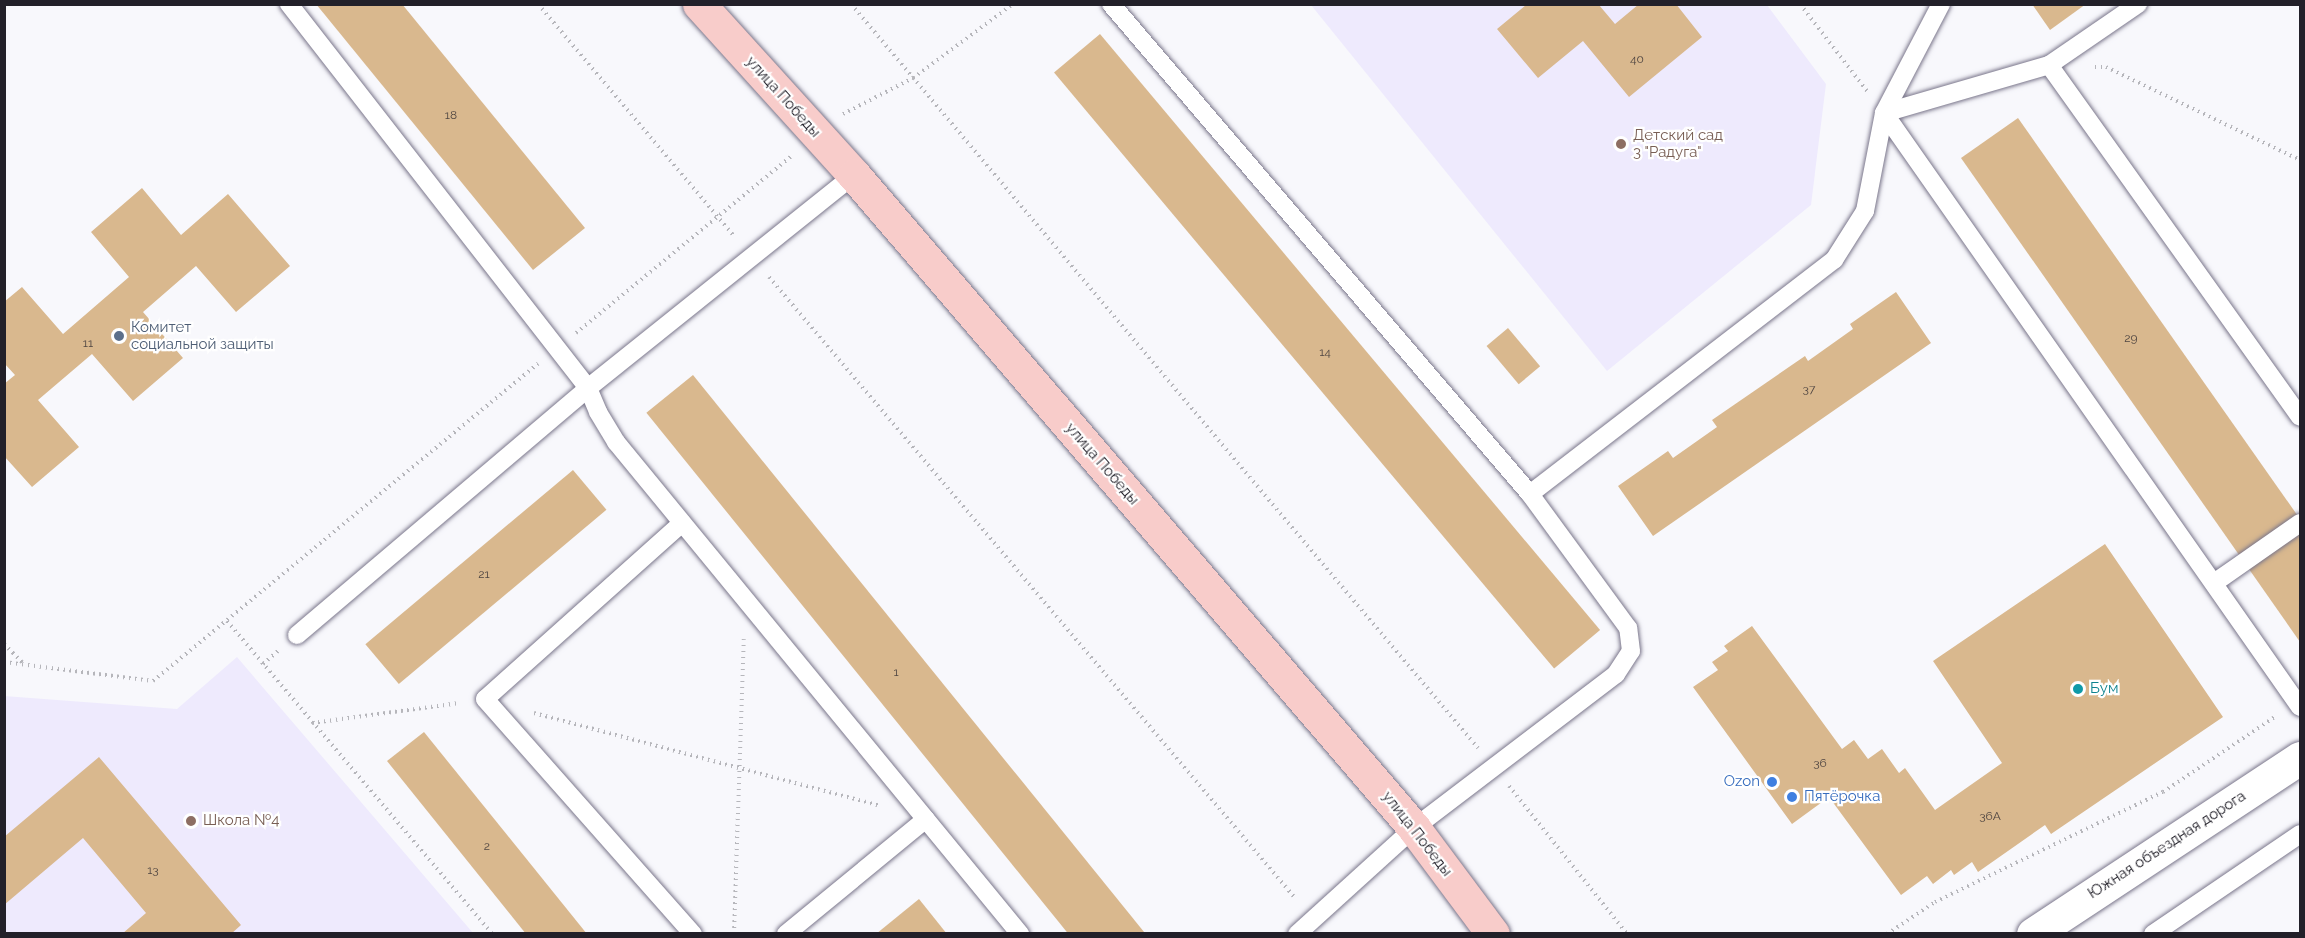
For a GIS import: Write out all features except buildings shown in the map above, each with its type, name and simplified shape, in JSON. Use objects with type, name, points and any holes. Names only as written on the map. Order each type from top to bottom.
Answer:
[{"type":"main road","name":"улица Победы","points":[[699,4],[854,175],[1414,828],[1493,933]]},
{"type":"street","name":"Южная объездная дорога","points":[[2033,933],[2301,758]]},
{"type":"lane","points":[[289,4],[588,388],[598,412],[616,442],[1020,933]]},
{"type":"lane","points":[[1111,4],[1530,494],[1628,628],[1631,651],[1616,674],[1414,828],[1297,933]]},
{"type":"lane","points":[[1530,494],[1834,260],[1865,211],[1884,113],[1941,4]]},
{"type":"lane","points":[[1884,113],[2049,65],[2138,4]]},
{"type":"lane","points":[[2049,65],[2301,417]]},
{"type":"lane","points":[[1884,113],[2299,705]]},
{"type":"lane","points":[[297,635],[588,388],[854,175]]},
{"type":"lane","points":[[682,523],[485,699],[693,933]]},
{"type":"lane","points":[[2214,582],[2301,523]]},
{"type":"lane","points":[[2214,582],[2244,561]]},
{"type":"lane","points":[[786,933],[926,819]]},
{"type":"lane","points":[[2153,933],[2301,834]]},
{"type":"path","points":[[538,4],[1313,919]]},
{"type":"path","points":[[851,4],[1495,768],[1626,933]]},
{"type":"path","points":[[4,662],[153,681],[849,109],[913,78],[1013,4]]},
{"type":"path","points":[[1800,4],[1884,113]]},
{"type":"path","points":[[2049,65],[2106,67],[2301,160]]},
{"type":"path","points":[[734,933],[745,599]]},
{"type":"path","points":[[227,621],[492,933]]},
{"type":"path","points":[[4,644],[25,665]]},
{"type":"path","points":[[312,723],[485,699],[926,819]]},
{"type":"path","points":[[1887,933],[1935,902],[2163,792],[2299,705]]},
{"type":"shaded area","name":"Детский сад 3 \"Радуга\"","points":[[1311,5],[1767,5],[1826,84],[1811,205],[1607,371]]},
{"type":"shaded area","name":"Школа №4","points":[[237,657],[473,933],[5,933],[4,696],[177,709]]},
{"type":"place","name":"Детский сад 3 \"Радуга\"","points":[[1621,144]]},
{"type":"place","name":"Комитет социальной защиты","points":[[119,336]]},
{"type":"place","name":"Бум","points":[[2078,689]]},
{"type":"place","name":"Ozon","points":[[1772,782]]},
{"type":"place","name":"Пятёрочка","points":[[1792,797]]},
{"type":"place","name":"Школа №4","points":[[191,821]]}]
